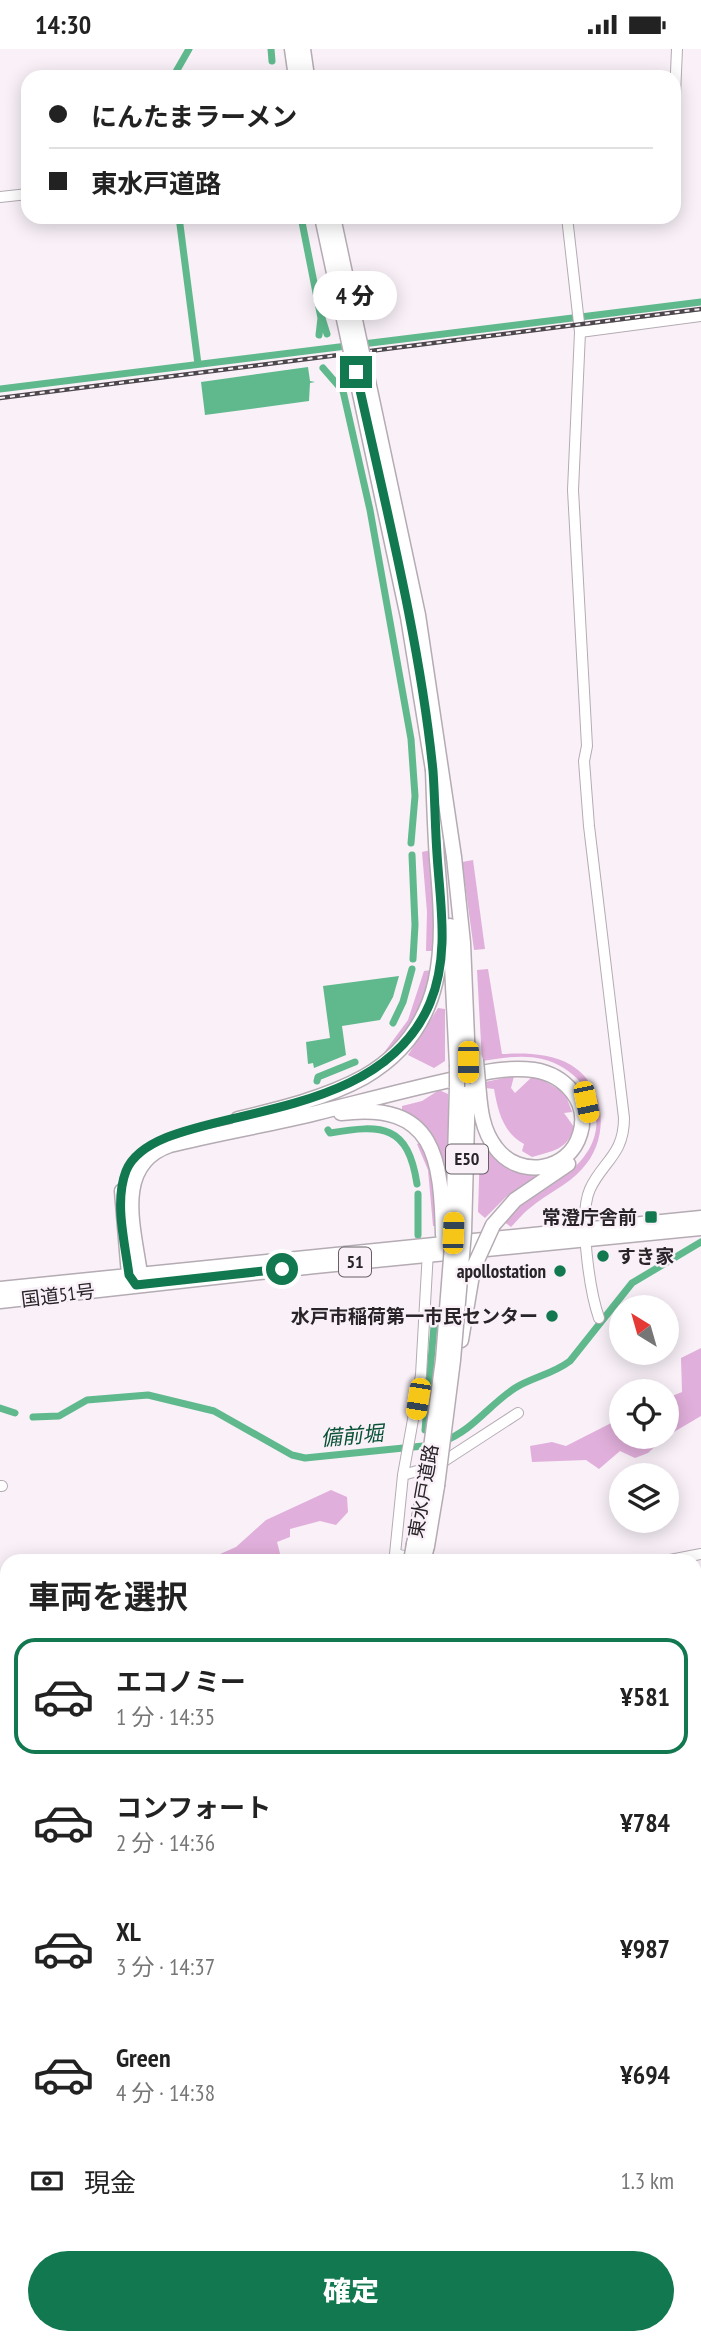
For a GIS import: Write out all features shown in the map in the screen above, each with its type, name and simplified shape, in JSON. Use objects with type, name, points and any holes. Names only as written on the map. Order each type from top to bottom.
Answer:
[{"type":"highway","points":[[292,49],[295,70]]},
{"type":"highway","points":[[303,49],[306,70]]},
{"type":"highway","points":[[135,1278],[122,1192],[127,1168],[139,1152],[166,1137],[300,1103],[348,1084],[377,1068],[401,1047],[425,1013],[437,984],[442,951],[445,858],[433,770],[408,617],[324,224]]},
{"type":"highway","name":"東水戸道路","points":[[334,224],[418,615],[443,767],[445,858],[452,944],[467,1062]]},
{"type":"highway","name":"東水戸道路","points":[[423,1553],[467,1085],[466,943],[445,858]]},
{"type":"highway","points":[[135,1278],[131,1189],[136,1170],[147,1157],[170,1145],[317,1113],[334,1106],[483,1073],[535,1070],[562,1080],[580,1105],[582,1128],[574,1149],[562,1160],[546,1167],[521,1166],[507,1159],[486,1131],[467,1085],[467,1062]]},
{"type":"highway","points":[[300,1103],[318,1104],[511,1063],[529,1062],[565,1075],[579,1089],[586,1102],[589,1130],[583,1146],[565,1167],[515,1201],[493,1225],[480,1248],[471,1276],[452,1415],[442,1445]]},
{"type":"highway","points":[[317,1113],[386,1112],[418,1128],[437,1161],[453,1234]]},
{"type":"highway","name":"国道51号","points":[[587,1235],[701,1218]]},
{"type":"highway","name":"国道51号","points":[[0,1289],[587,1235],[701,1228]]},
{"type":"highway","name":"東水戸道路","points":[[431,1485],[442,1445],[453,1234]]},
{"type":"highway","name":"国道51号","points":[[0,1301],[135,1278]]},
{"type":"street","points":[[676,70],[677,49]]},
{"type":"street","points":[[0,197],[21,195]]},
{"type":"street","points":[[568,224],[579,322],[573,490],[587,746],[584,761],[624,1128],[615,1157],[590,1188],[586,1201],[587,1235],[600,1318]]},
{"type":"street","points":[[579,322],[701,316]]},
{"type":"street","points":[[423,1553],[395,1554],[403,1475],[421,1374],[428,1250]]},
{"type":"street","points":[[403,1475],[439,1465],[518,1413]]},
{"type":"shaded area","points":[[308,367],[310,381],[315,382],[310,383],[309,401],[205,415],[201,382]]},
{"type":"shaded area","points":[[431,850],[436,913],[434,951],[426,951],[427,912],[422,852]]},
{"type":"shaded area","points":[[473,860],[485,949],[474,950],[462,862]]},
{"type":"shaded area","points":[[488,969],[502,1054],[546,1056],[571,1065],[592,1086],[600,1114],[597,1144],[582,1169],[527,1210],[511,1227],[503,1221],[512,1212],[565,1175],[583,1158],[592,1143],[596,1127],[595,1112],[591,1098],[582,1084],[571,1073],[557,1065],[527,1057],[482,1061],[477,970]]},
{"type":"shaded area","points":[[431,970],[425,996],[414,1019],[380,1058],[408,1020],[424,971]]},
{"type":"shaded area","points":[[399,976],[393,997],[380,1020],[342,1026],[346,1055],[314,1068],[313,1063],[308,1064],[306,1042],[330,1038],[323,986]]},
{"type":"shaded area","points":[[438,1008],[445,1009],[445,1061],[434,1068],[408,1055]]},
{"type":"shaded area","points":[[534,1075],[565,1093],[572,1112],[564,1113],[574,1127],[568,1141],[563,1145],[532,1157],[522,1151],[524,1144],[506,1128],[494,1089],[485,1088],[485,1082],[514,1076],[511,1088],[515,1093]]},
{"type":"shaded area","points":[[439,1090],[448,1094],[449,1179],[446,1179],[440,1156],[427,1132],[402,1110],[402,1106],[422,1101]]},
{"type":"shaded area","points":[[422,1142],[433,1169],[437,1226],[433,1226],[428,1170],[417,1144]]},
{"type":"shaded area","points":[[480,1148],[487,1148],[505,1167],[535,1175],[535,1179],[506,1197],[485,1218],[478,1212]]},
{"type":"shaded area","points":[[701,1348],[701,1416],[679,1429],[679,1393],[682,1392],[681,1358]]},
{"type":"shaded area","points":[[609,1424],[609,1449],[652,1449],[635,1458],[620,1451],[599,1469],[586,1460],[532,1462],[530,1446],[552,1442],[566,1446]]},
{"type":"shaded area","points":[[331,1490],[347,1497],[348,1512],[336,1525],[320,1521],[290,1529],[290,1537],[277,1542],[280,1554],[220,1554],[236,1547],[266,1520]]},
{"type":"waterway","points":[[177,70],[189,49]]},
{"type":"waterway","points":[[271,49],[272,61]]},
{"type":"waterway","points":[[180,224],[198,364]]},
{"type":"waterway","points":[[302,224],[321,318],[319,335]]},
{"type":"waterway","points":[[0,389],[701,302]]},
{"type":"waterway","points":[[322,318],[327,334]]},
{"type":"waterway","points":[[323,368],[343,391],[370,510],[411,739],[415,796],[411,843]]},
{"type":"waterway","points":[[412,855],[415,925],[413,959]]},
{"type":"waterway","points":[[393,1023],[403,1002],[412,969]]},
{"type":"waterway","points":[[317,1081],[318,1077],[355,1062]]},
{"type":"waterway","points":[[328,1130],[330,1133],[365,1129],[390,1133],[407,1150],[417,1184]]},
{"type":"waterway","points":[[418,1194],[418,1235]]},
{"type":"waterway","name":"備前堀","points":[[444,1441],[463,1431],[515,1388],[570,1361],[632,1283],[701,1242]]},
{"type":"waterway","points":[[425,1430],[434,1326]]},
{"type":"waterway","name":"備前堀","points":[[33,1417],[59,1416],[87,1400],[148,1395],[214,1411],[292,1455],[305,1458],[433,1445]]},
{"type":"waterway","name":"備前堀","points":[[0,1408],[15,1413]]},
{"type":"railway","points":[[0,398],[701,309]]},
{"type":"place","name":"常澄庁舎前","points":[[651,1217]]},
{"type":"place","name":"すき家","points":[[603,1256]]},
{"type":"place","name":"apollostation","points":[[560,1271]]},
{"type":"place","name":"水戸市稲荷第一市民センター","points":[[552,1316]]},
{"type":"route","points":[[282,1269],[136,1285],[129,1275],[122,1219],[122,1192],[123,1180],[132,1160],[146,1146],[156,1141],[300,1103],[364,1077],[390,1058],[411,1035],[425,1013],[437,984],[442,951],[442,920],[433,770],[408,617],[356,372]]}]
